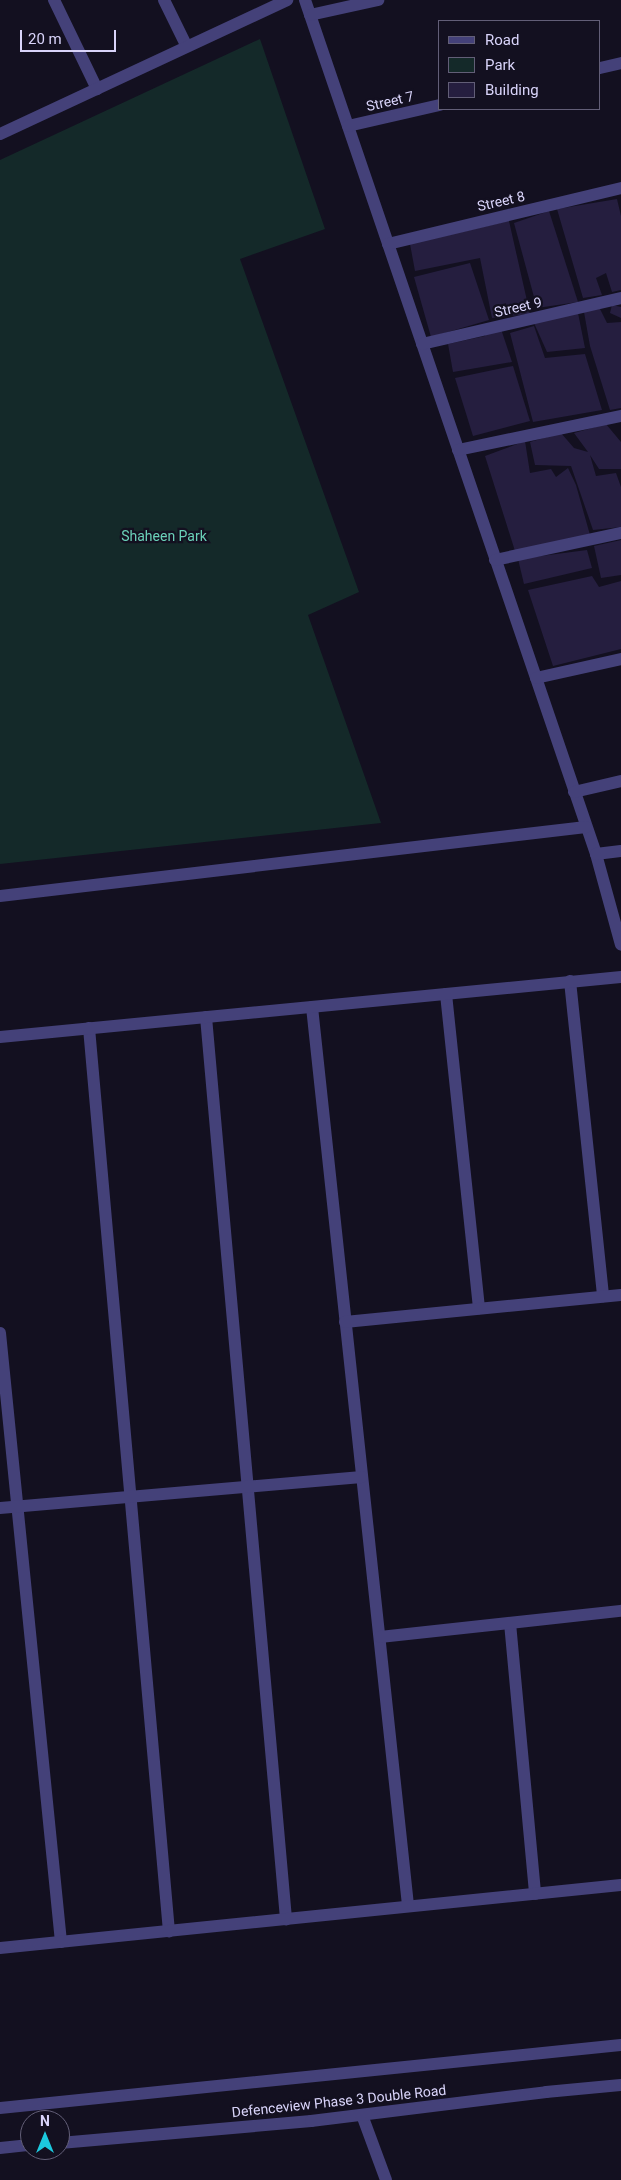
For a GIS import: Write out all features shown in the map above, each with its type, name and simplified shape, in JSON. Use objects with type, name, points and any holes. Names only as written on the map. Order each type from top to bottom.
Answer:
[{"type":"street","points":[[54,0],[97,88]]},
{"type":"street","points":[[164,0],[186,46]]},
{"type":"street","points":[[0,132],[288,0]]},
{"type":"street","points":[[305,0],[596,854],[621,945]]},
{"type":"street","points":[[310,15],[378,0]]},
{"type":"street","points":[[601,68],[621,63]]},
{"type":"street","name":"Street 7","points":[[348,126],[438,105]]},
{"type":"street","name":"Street 8","points":[[388,244],[621,188]]},
{"type":"street","name":"Street 9","points":[[422,344],[621,298]]},
{"type":"street","points":[[458,450],[621,416]]},
{"type":"street","points":[[495,560],[621,533]]},
{"type":"street","points":[[536,678],[621,659]]},
{"type":"street","points":[[574,792],[621,781]]},
{"type":"street","points":[[0,896],[586,827]]},
{"type":"street","points":[[596,854],[621,851]]},
{"type":"street","points":[[0,1037],[621,977]]},
{"type":"street","points":[[570,982],[603,1296]]},
{"type":"street","points":[[446,994],[479,1308]]},
{"type":"street","points":[[312,1007],[408,1906]]},
{"type":"street","points":[[206,1017],[286,1919]]},
{"type":"street","points":[[89,1028],[169,1931]]},
{"type":"street","points":[[345,1322],[621,1295]]},
{"type":"street","points":[[0,1333],[61,1942]]},
{"type":"street","points":[[0,1508],[362,1477]]},
{"type":"street","points":[[380,1637],[621,1613]]},
{"type":"street","points":[[510,1623],[535,1894]]},
{"type":"street","points":[[0,1948],[621,1885]]},
{"type":"street","points":[[0,2108],[621,2045]]},
{"type":"street","name":"Defenceview Phase 3 Double Road","points":[[70,2142],[362,2115],[546,2092],[621,2085]]},
{"type":"street","points":[[362,2115],[386,2180]]},
{"type":"street","points":[[0,2148],[20,2146]]},
{"type":"green space","name":"Shaheen Park","points":[[260,39],[325,229],[240,259],[359,592],[308,615],[381,823],[0,864],[0,160]]},
{"type":"building","points":[[617,199],[621,216],[621,290],[612,292],[606,273],[596,278],[602,295],[583,298],[557,209]]},
{"type":"building","points":[[549,211],[578,302],[537,308],[514,223]]},
{"type":"building","points":[[509,221],[530,314],[492,318],[480,258],[415,271],[410,244]]},
{"type":"building","points":[[470,263],[489,320],[431,337],[414,277]]},
{"type":"building","points":[[612,305],[621,307],[621,318],[610,313]]},
{"type":"building","points":[[599,307],[607,323],[621,322],[621,408],[610,410],[590,346],[584,312]]},
{"type":"building","points":[[578,313],[585,348],[547,352],[530,314]]},
{"type":"building","points":[[499,323],[512,362],[453,372],[448,344],[485,336],[487,324]]},
{"type":"building","points":[[534,326],[545,358],[585,354],[602,410],[533,422],[510,333]]},
{"type":"building","points":[[513,366],[530,421],[473,436],[455,378]]},
{"type":"building","points":[[606,424],[621,442],[621,469],[599,469],[590,455],[596,476],[616,473],[621,487],[621,527],[593,530],[571,466],[535,465],[530,442],[561,433],[574,448],[588,452],[574,433]]},
{"type":"building","points":[[525,441],[530,473],[551,469],[556,477],[568,468],[576,485],[590,535],[515,551],[485,456]]},
{"type":"building","points":[[621,540],[621,575],[601,578],[594,546]]},
{"type":"building","points":[[587,550],[592,568],[524,584],[518,559]]},
{"type":"building","points":[[592,576],[599,587],[621,581],[621,649],[553,666],[528,590]]}]
